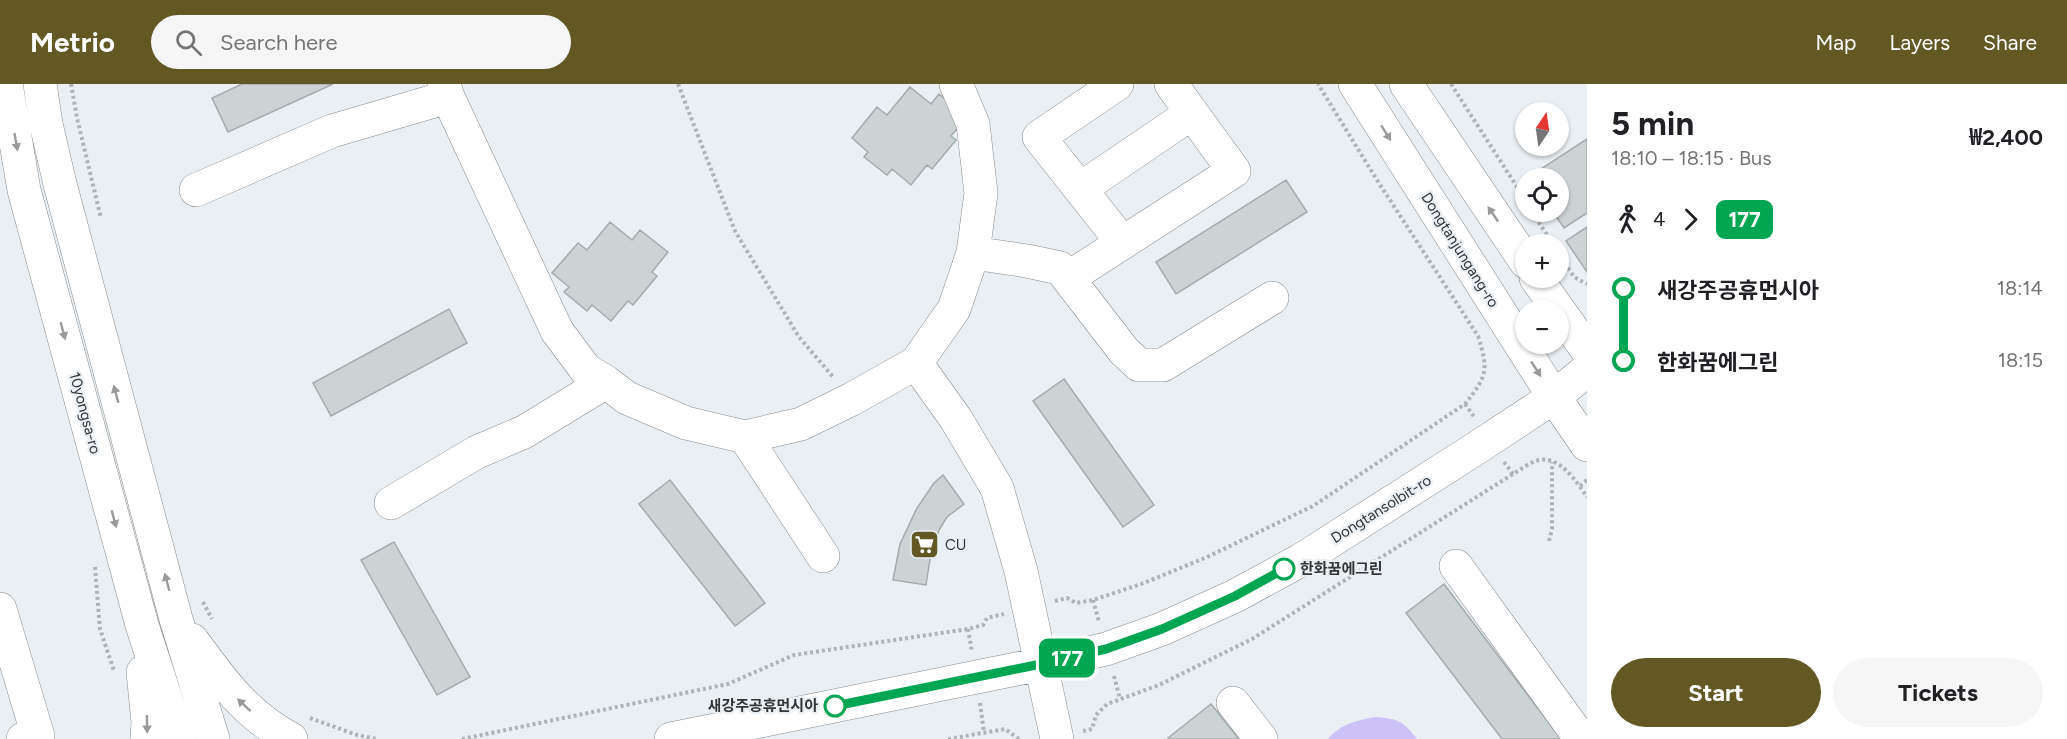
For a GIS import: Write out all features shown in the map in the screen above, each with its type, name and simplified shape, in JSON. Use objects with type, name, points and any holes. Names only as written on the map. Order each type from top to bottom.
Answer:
[{"type":"street","name":"10yongsa-ro","points":[[6,84],[12,193],[142,625],[179,739]]},
{"type":"street","points":[[40,84],[46,124],[60,184],[176,619],[213,739]]},
{"type":"street","points":[[196,190],[332,131],[446,91],[557,331],[586,370],[627,398],[686,423],[745,437],[801,424],[852,399],[916,363],[954,309],[973,254],[981,193],[973,124],[956,84]]},
{"type":"street","points":[[1117,84],[1039,137],[1122,242]]},
{"type":"street","points":[[1068,278],[1234,171],[1171,84]]},
{"type":"street","name":"Dongtanjungang-ro","points":[[1354,84],[1587,445]]},
{"type":"street","points":[[1406,84],[1515,246]]},
{"type":"street","points":[[1080,189],[1192,113]]},
{"type":"street","points":[[12,193],[60,184]]},
{"type":"street","points":[[973,254],[1060,268],[1124,351],[1139,364],[1163,365],[1272,298]]},
{"type":"street","points":[[1543,288],[1587,350]]},
{"type":"street","points":[[916,363],[957,419],[997,488],[1021,571],[1057,739]]},
{"type":"street","name":"Dongtansolbit-ro","points":[[671,739],[1041,664],[1117,645],[1162,629],[1235,596],[1301,560],[1554,397],[1587,370]]},
{"type":"street","points":[[391,503],[477,452],[524,432],[606,382]]},
{"type":"street","points":[[745,437],[823,556]]},
{"type":"street","points":[[1456,566],[1581,739]]},
{"type":"street","points":[[0,609],[38,736],[23,739]]},
{"type":"street","points":[[176,619],[225,686],[250,711],[297,727]]},
{"type":"street","points":[[142,625],[147,739]]},
{"type":"street","points":[[1233,703],[1261,739]]},
{"type":"path","points":[[71,84],[103,226]]},
{"type":"path","points":[[678,84],[735,231],[799,337],[852,399]]},
{"type":"path","points":[[1067,598],[1076,603],[1093,600],[1144,583],[1208,557],[1313,506],[1465,404],[1479,386],[1485,372],[1485,358],[1478,336],[1318,84]]},
{"type":"path","points":[[1451,84],[1515,184]]},
{"type":"path","points":[[1569,270],[1574,277],[1587,284]]},
{"type":"path","points":[[1092,729],[1096,715],[1107,704],[1159,684],[1252,639],[1513,474],[1539,460],[1552,461],[1565,470],[1587,497]]},
{"type":"path","points":[[1549,541],[1552,529],[1552,461]]},
{"type":"path","points":[[1580,486],[1587,480]]},
{"type":"path","points":[[199,594],[212,620]]},
{"type":"path","points":[[462,739],[728,684],[794,655],[968,629],[983,625],[987,618]]},
{"type":"path","points":[[297,727],[377,739]]},
{"type":"path","points":[[948,739],[1005,729],[1019,739]]},
{"type":"shaded area","points":[[1376,717],[1400,722],[1417,739],[1328,739],[1344,726]]},
{"type":"building","points":[[242,84],[333,84],[228,132],[212,98]]},
{"type":"building","points":[[910,87],[931,104],[939,94],[967,117],[951,136],[956,140],[932,169],[927,165],[911,185],[892,169],[887,175],[864,157],[868,152],[852,138],[877,107],[887,115]]},
{"type":"building","points":[[1587,139],[1587,213],[1564,228],[1560,222],[1569,222],[1569,168],[1542,168],[1561,156],[1569,156],[1569,151]]},
{"type":"building","points":[[1286,180],[1307,212],[1176,294],[1156,262]]},
{"type":"building","points":[[610,222],[632,240],[640,230],[668,252],[652,272],[657,276],[633,305],[628,301],[611,321],[592,305],[587,311],[564,292],[569,287],[552,273],[578,243],[587,250]]},
{"type":"building","points":[[1587,227],[1587,272],[1569,245],[1569,239]]},
{"type":"building","points":[[449,309],[467,343],[331,416],[313,383]]},
{"type":"building","points":[[1064,379],[1154,505],[1123,527],[1033,401]]},
{"type":"building","points":[[943,475],[964,504],[947,517],[939,530],[931,553],[926,585],[893,580],[900,544],[917,508],[934,483]]},
{"type":"building","points":[[670,480],[765,603],[735,626],[639,504]]},
{"type":"building","points":[[394,542],[470,677],[437,695],[361,560]]},
{"type":"building","points":[[1444,584],[1561,739],[1502,739],[1406,613]]},
{"type":"building","points":[[1211,704],[1239,739],[1168,738]]},
{"type":"bus line","name":"177","points":[[835,706],[1106,649],[1162,629],[1235,596],[1284,569]]},
{"type":"place","name":"CU","points":[[924,545]]},
{"type":"place","name":"한화꿈에그린","points":[[1284,569]]},
{"type":"place","name":"새강주공휴먼시아","points":[[835,706]]}]
